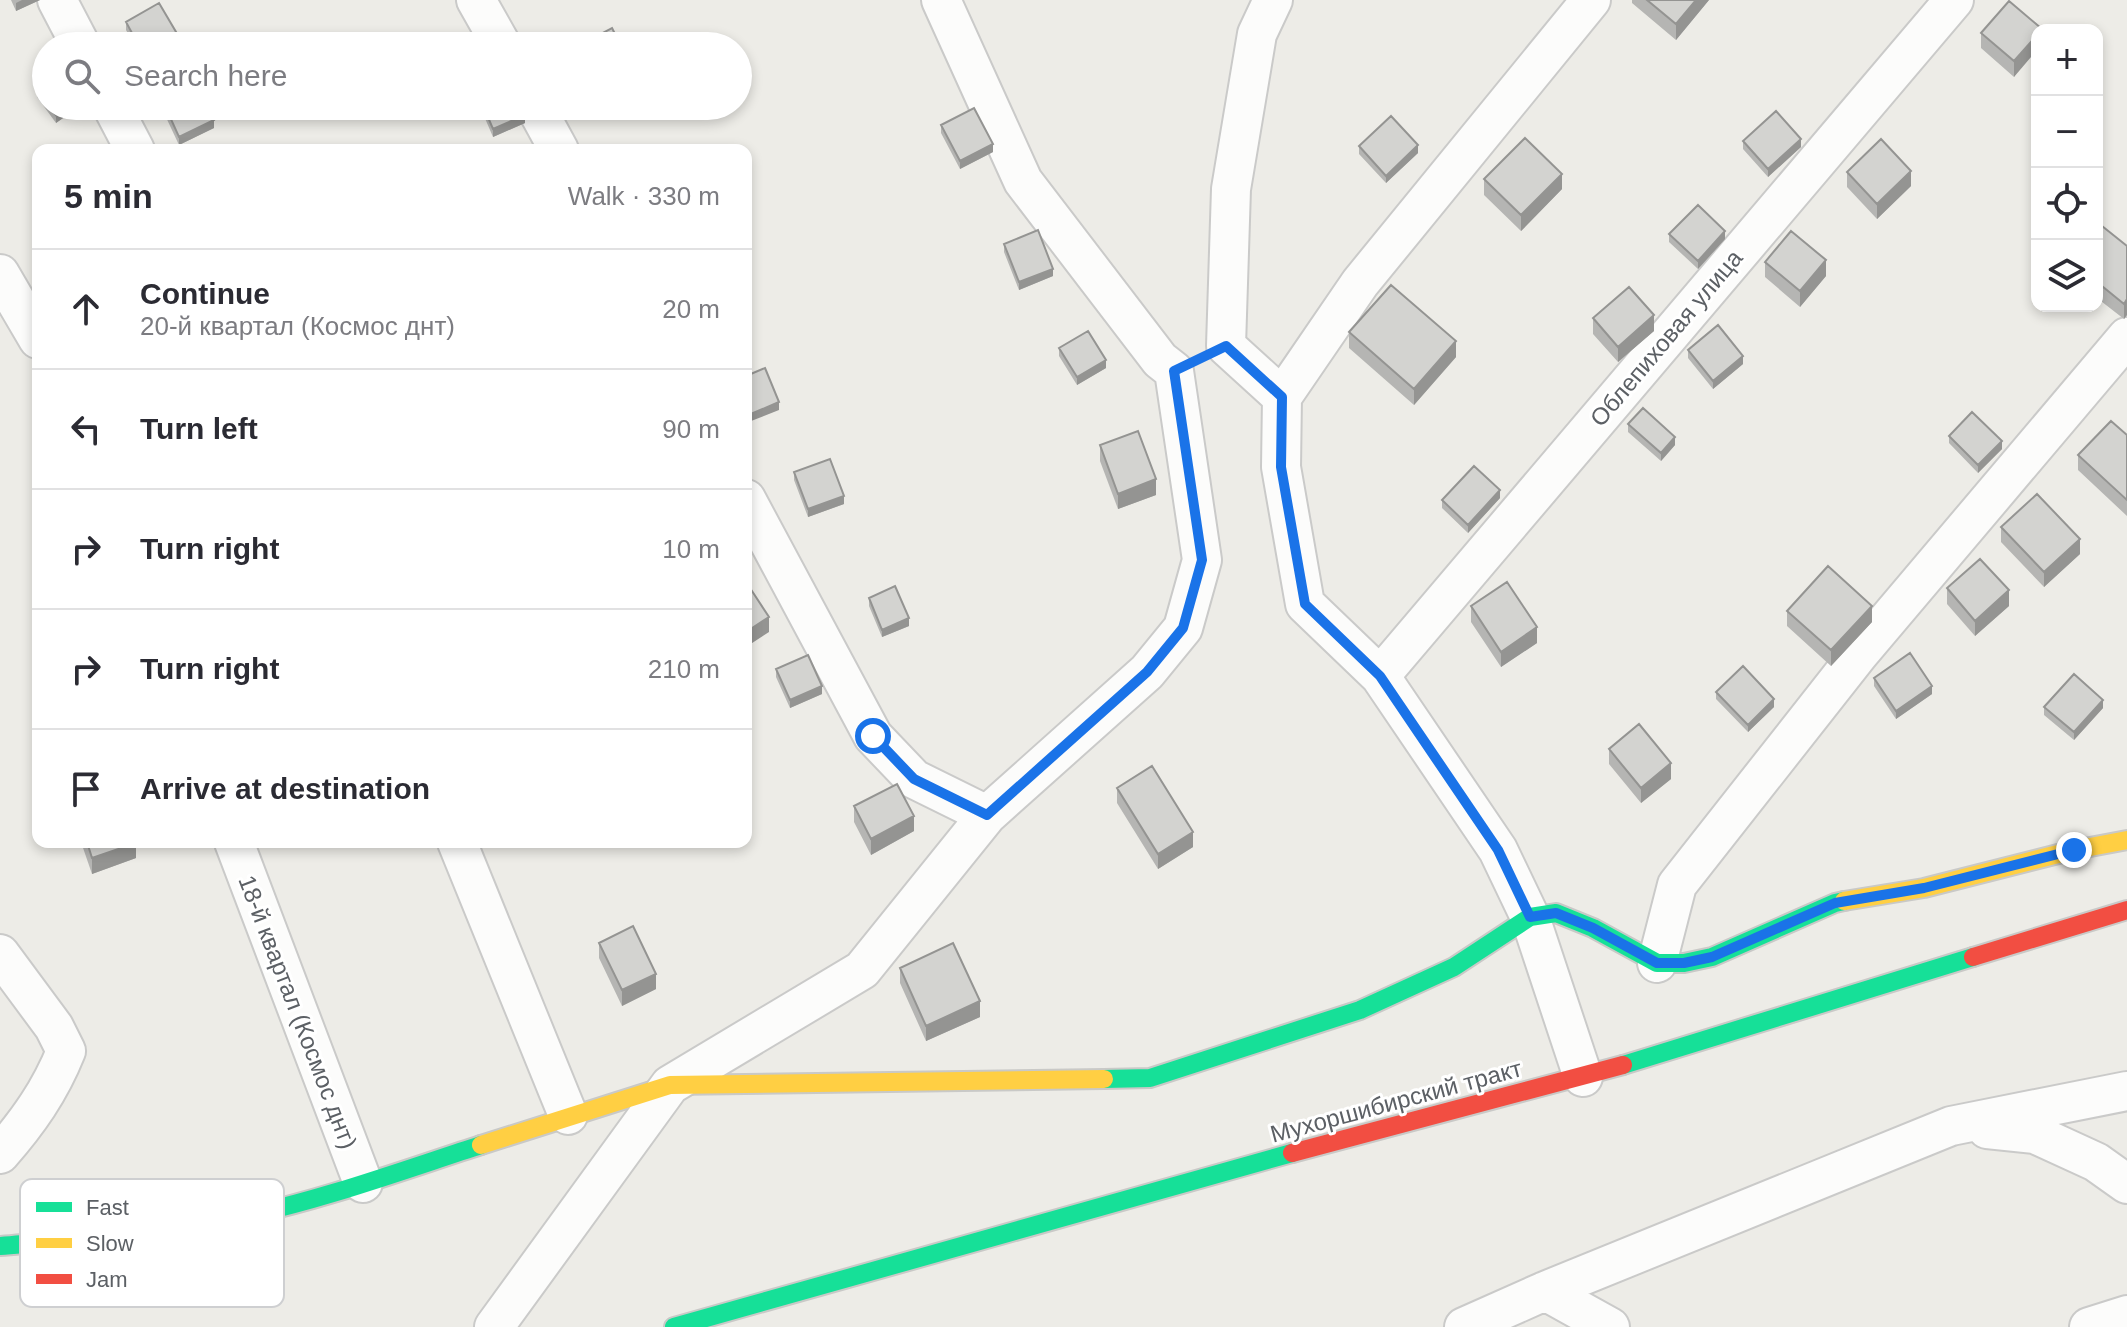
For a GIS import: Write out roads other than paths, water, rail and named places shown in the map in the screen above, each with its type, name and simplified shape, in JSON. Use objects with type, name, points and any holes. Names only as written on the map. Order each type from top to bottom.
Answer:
[{"type":"street","points":[[57,0],[74,32]]},
{"type":"street","points":[[476,0],[494,32]]},
{"type":"street","points":[[284,1205],[363,1183],[568,1115],[670,1085],[862,970],[987,815],[1147,672],[1183,628],[1202,560],[1174,371],[1160,360],[1023,181],[941,0]]},
{"type":"street","points":[[1273,0],[1257,34],[1231,189],[1226,346],[1282,397]]},
{"type":"street","points":[[1583,1077],[1530,917],[1498,850],[1380,676],[1305,604],[1281,467],[1282,397],[1360,283],[1591,0]]},
{"type":"street","name":"Облепиховая улица","points":[[1380,676],[1954,0]]},
{"type":"street","points":[[119,120],[132,144]]},
{"type":"street","points":[[543,120],[556,144]]},
{"type":"street","points":[[0,274],[32,329]]},
{"type":"street","points":[[1657,963],[1677,885],[1858,655],[2127,337]]},
{"type":"street","points":[[1174,371],[1226,346]]},
{"type":"street","points":[[752,510],[873,736],[914,779],[987,815]]},
{"type":"street","points":[[670,1085],[1150,1078],[1360,1010],[1454,967],[1530,917],[1556,913],[1593,928],[1657,963],[1684,963],[1712,957],[1835,903],[1924,888],[2074,850],[2127,840]]},
{"type":"street","name":"18-й квартал (Космос днт)","points":[[236,848],[363,1183]]},
{"type":"street","points":[[459,848],[568,1115]]},
{"type":"street","name":"Мухоршибирский тракт","points":[[674,1327],[1392,1125],[1583,1077],[2127,910]]},
{"type":"street","points":[[0,954],[54,1027],[66,1051],[53,1082],[25,1126],[0,1154]]},
{"type":"street","points":[[494,1327],[670,1085]]},
{"type":"street","points":[[1464,1327],[1951,1126],[2127,1091]]},
{"type":"street","points":[[1951,1126],[2035,1134],[2096,1162],[2127,1184]]},
{"type":"street","points":[[0,1246],[20,1244]]},
{"type":"street","points":[[1545,1291],[1610,1327]]},
{"type":"street","points":[[2089,1327],[2127,1315]]}]
